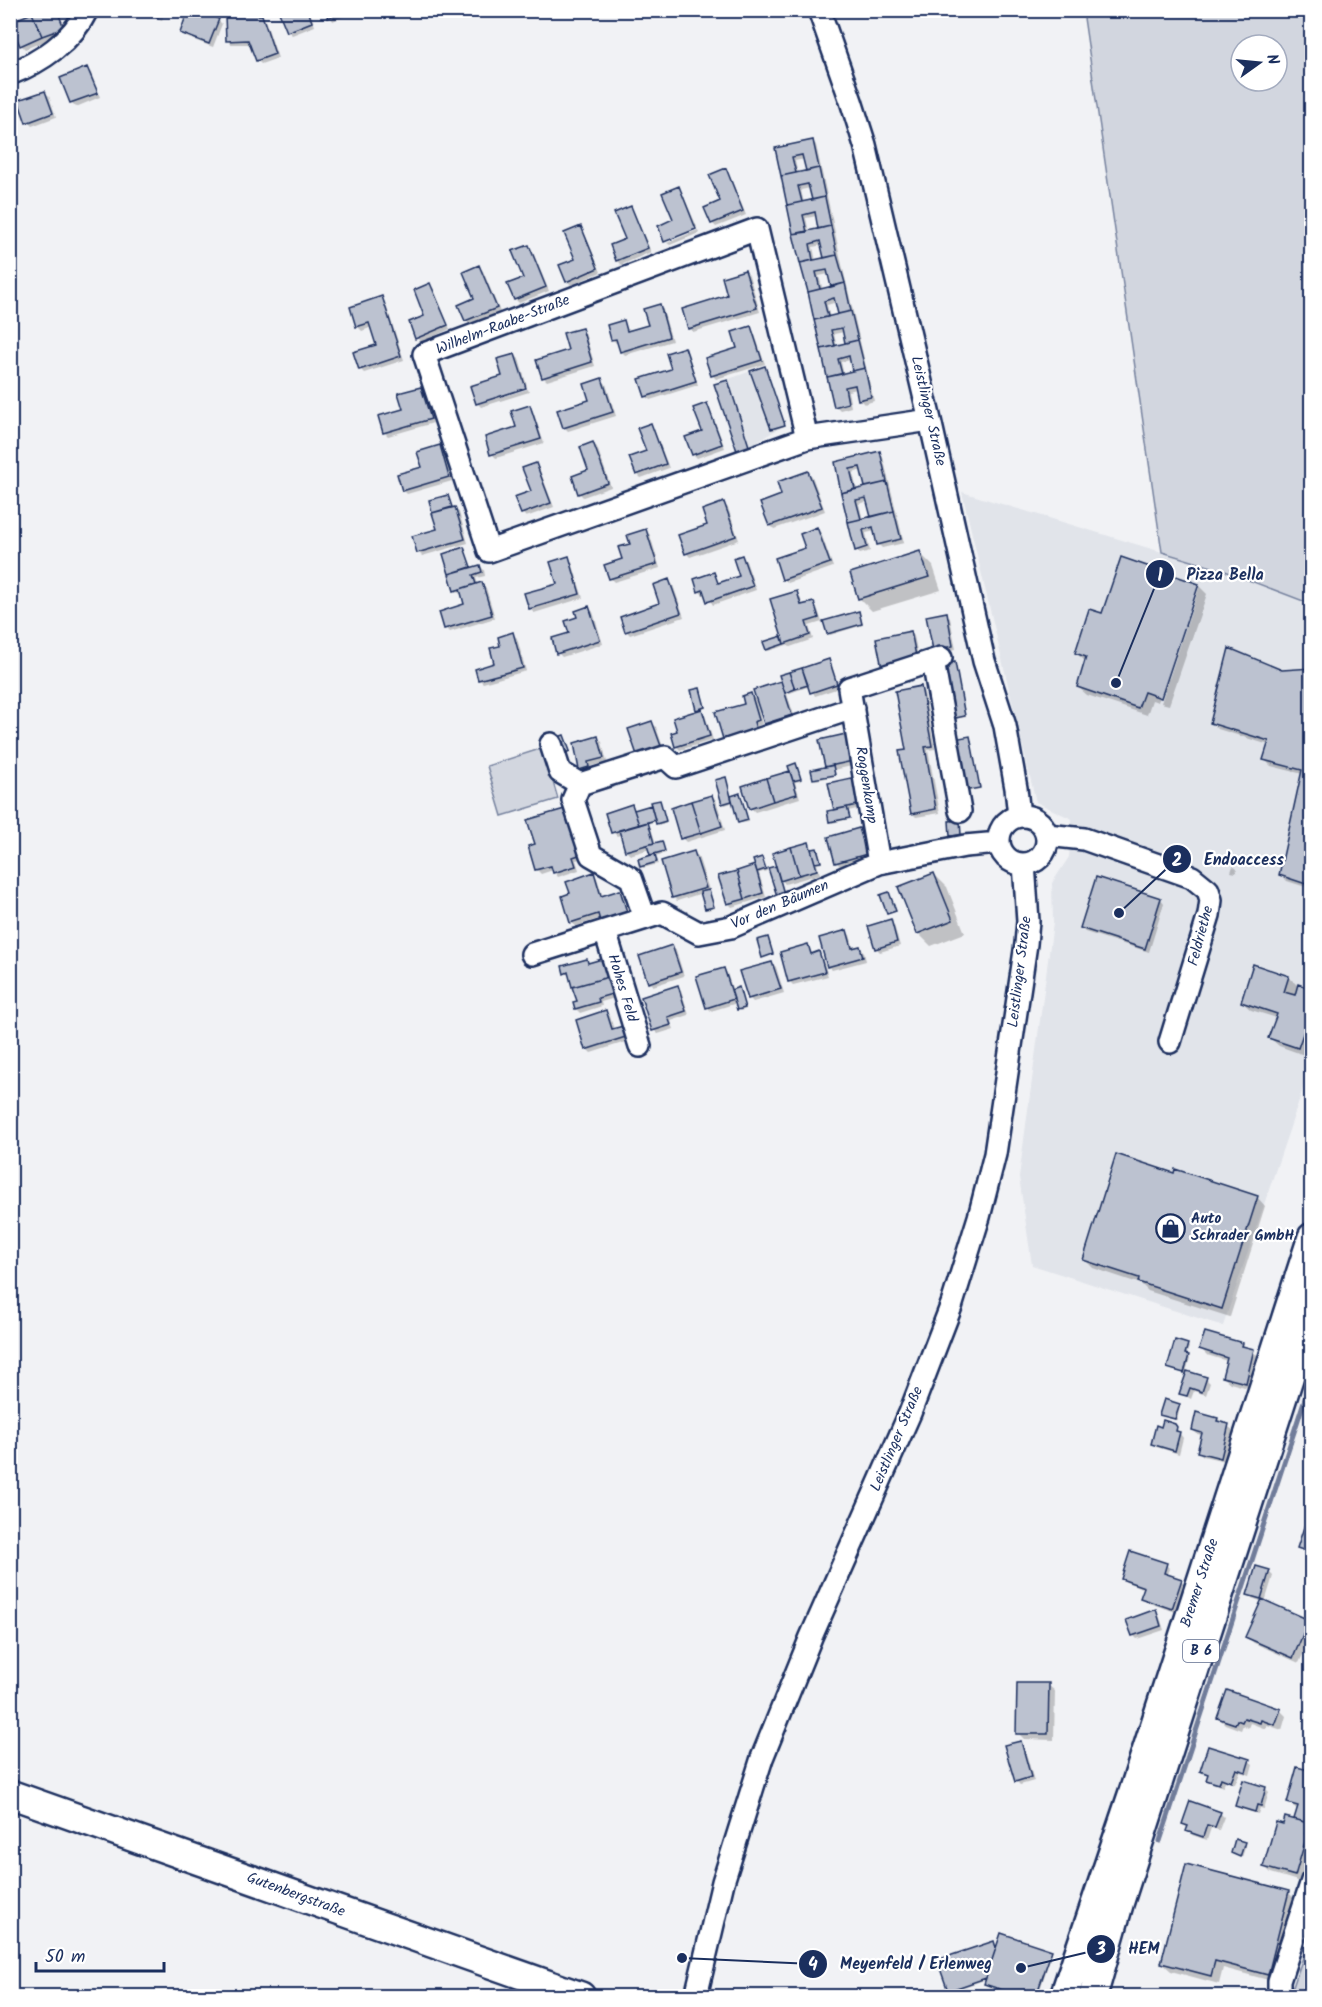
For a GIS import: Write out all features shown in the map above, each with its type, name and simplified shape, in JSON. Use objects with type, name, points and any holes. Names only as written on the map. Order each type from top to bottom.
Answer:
[{"type":"main road","name":"Bremer Straße","points":[[1064,1996],[1133,1792],[1311,1237]]},
{"type":"main road","name":"Bremer Straße","points":[[1093,1996],[1120,1901],[1311,1307]]},
{"type":"main road","name":"Gutenbergstraße","points":[[10,1794],[581,1996]]},
{"type":"street","points":[[10,74],[25,68],[61,45],[87,10]]},
{"type":"street","name":"Leistlinger Straße","points":[[819,10],[865,145],[984,661],[1005,726],[1019,816]]},
{"type":"street","name":"Wilhelm-Raabe-Straße","points":[[807,438],[757,229],[424,354],[489,551],[807,438],[930,420]]},
{"type":"street","name":"Roggenkamp","points":[[879,862],[849,688],[937,659],[960,812]]},
{"type":"street","points":[[551,744],[560,772],[580,784],[665,758],[676,767],[853,708]]},
{"type":"street","points":[[580,784],[573,800],[591,855],[631,878],[645,918]]},
{"type":"street","points":[[1019,816],[1033,817],[1040,822],[1047,836],[1048,844],[1040,858],[1024,864],[1007,859],[999,843],[999,835],[1006,823],[1019,816]]},
{"type":"street","name":"Feldriethe","points":[[1047,836],[1084,839],[1111,848],[1192,877],[1208,890],[1211,900],[1209,915],[1170,1042]]},
{"type":"street","name":"Vor den Bäumen","points":[[532,954],[663,913],[699,933],[731,927],[879,862],[965,846],[999,843]]},
{"type":"street","name":"Leistlinger Straße","points":[[696,1996],[723,1882],[762,1758],[811,1637],[910,1413],[952,1304],[979,1217],[995,1154],[1026,944],[1028,921],[1024,864]]},
{"type":"street","name":"Hohes Feld","points":[[605,931],[640,1046]]},
{"type":"street","points":[[1279,1996],[1279,1981],[1311,1881]]},
{"type":"shaded area","points":[[1083,11],[1311,11],[1311,604],[1225,571],[1162,552]]},
{"type":"shaded area","points":[[765,366],[785,425],[737,451],[715,384]]},
{"type":"shaded area","points":[[962,492],[1225,571],[1311,604],[1311,1065],[1223,1326],[1032,1265],[1019,1177],[1053,923],[1052,883],[1069,857],[1072,819],[1036,802]]},
{"type":"shaded area","points":[[543,748],[558,799],[502,816],[487,766]]},
{"type":"shaded area","points":[[1311,1933],[1311,1996],[1290,1996]]},
{"type":"building","points":[[38,10],[57,10],[64,28],[42,36],[32,13]]},
{"type":"building","points":[[141,10],[161,10],[158,17]]},
{"type":"building","points":[[188,10],[197,10],[219,19],[209,44],[180,33]]},
{"type":"building","points":[[278,10],[308,10],[312,22],[287,32]]},
{"type":"building","points":[[325,10],[347,10],[328,18]]},
{"type":"building","points":[[32,13],[42,36],[20,46],[10,22]]},
{"type":"building","points":[[225,15],[262,15],[275,54],[256,61],[248,40],[226,41]]},
{"type":"building","points":[[87,67],[98,93],[70,103],[60,78]]},
{"type":"building","points":[[45,91],[53,113],[26,123],[18,100]]},
{"type":"building","points":[[813,140],[819,168],[806,171],[802,155],[792,157],[796,173],[781,176],[775,148]]},
{"type":"building","points":[[726,168],[743,211],[711,224],[704,208],[720,201],[709,175]]},
{"type":"building","points":[[819,168],[825,197],[812,200],[808,184],[798,186],[802,202],[787,205],[781,176]]},
{"type":"building","points":[[679,186],[696,229],[664,242],[658,226],[673,219],[662,193]]},
{"type":"building","points":[[825,197],[831,226],[818,229],[815,212],[803,215],[807,232],[793,234],[787,205]]},
{"type":"building","points":[[631,206],[648,248],[616,261],[610,245],[625,239],[614,213]]},
{"type":"building","points":[[581,226],[598,268],[566,282],[559,265],[575,259],[564,233]]},
{"type":"building","points":[[831,226],[837,255],[824,258],[820,241],[810,244],[813,260],[800,263],[793,234]]},
{"type":"building","points":[[529,245],[546,287],[514,300],[507,284],[523,278],[512,251]]},
{"type":"building","points":[[837,255],[845,283],[831,287],[827,270],[816,272],[820,289],[808,292],[800,263]]},
{"type":"building","points":[[479,265],[497,308],[465,321],[458,305],[474,298],[463,272]]},
{"type":"building","points":[[745,270],[757,308],[688,329],[682,309],[727,295],[722,277]]},
{"type":"building","points":[[430,283],[448,325],[415,339],[409,322],[424,316],[414,290]]},
{"type":"building","points":[[845,283],[851,311],[838,314],[834,298],[824,301],[828,317],[814,320],[808,292]]},
{"type":"building","points":[[382,296],[401,356],[359,370],[353,352],[376,345],[369,323],[356,327],[350,307]]},
{"type":"building","points":[[660,304],[669,337],[620,352],[616,339],[611,340],[607,325],[624,320],[627,331],[648,325],[643,309]]},
{"type":"building","points":[[851,311],[858,340],[845,343],[842,328],[831,330],[835,346],[821,349],[814,320]]},
{"type":"building","points":[[751,326],[762,360],[711,376],[705,358],[737,348],[732,332]]},
{"type":"building","points":[[582,328],[592,362],[542,378],[536,360],[568,350],[563,333]]},
{"type":"building","points":[[858,340],[865,368],[852,371],[849,356],[838,359],[842,374],[827,377],[821,349]]},
{"type":"building","points":[[685,347],[696,381],[645,397],[639,379],[671,369],[666,353]]},
{"type":"building","points":[[515,354],[526,388],[476,404],[470,386],[502,376],[497,359]]},
{"type":"building","points":[[765,366],[785,425],[771,429],[750,371]]},
{"type":"building","points":[[865,368],[871,397],[858,400],[855,385],[845,387],[848,403],[834,407],[827,377]]},
{"type":"building","points":[[602,378],[613,412],[563,428],[557,410],[589,400],[584,384]]},
{"type":"building","points":[[728,380],[749,446],[737,451],[714,384]]},
{"type":"building","points":[[421,387],[431,419],[383,433],[378,416],[403,409],[398,393]]},
{"type":"building","points":[[707,403],[722,444],[692,455],[685,437],[702,431],[693,408]]},
{"type":"building","points":[[530,405],[541,439],[490,455],[485,437],[516,427],[511,411]]},
{"type":"building","points":[[651,423],[666,464],[636,475],[629,457],[646,451],[637,428]]},
{"type":"building","points":[[593,442],[608,483],[578,494],[572,476],[588,470],[580,447]]},
{"type":"building","points":[[440,445],[449,477],[402,491],[397,474],[422,467],[417,452]]},
{"type":"building","points":[[880,451],[887,482],[865,487],[860,467],[850,469],[855,489],[841,493],[835,462]]},
{"type":"building","points":[[536,463],[551,503],[521,514],[514,497],[531,491],[522,468]]},
{"type":"building","points":[[808,471],[822,507],[769,526],[760,503],[781,495],[777,482]]},
{"type":"building","points":[[887,482],[894,511],[871,517],[866,498],[856,500],[861,519],[848,522],[841,493]]},
{"type":"building","points":[[448,495],[452,507],[432,513],[429,500]]},
{"type":"building","points":[[724,502],[736,536],[685,554],[678,535],[707,525],[702,510]]},
{"type":"building","points":[[455,507],[465,539],[417,553],[412,536],[437,529],[432,513]]},
{"type":"building","points":[[894,511],[901,539],[877,545],[873,527],[863,530],[867,547],[855,551],[848,522]]},
{"type":"building","points":[[817,527],[830,563],[782,580],[775,558],[805,548],[800,534]]},
{"type":"building","points":[[646,529],[657,564],[609,579],[604,565],[622,559],[618,547],[630,544],[627,535]]},
{"type":"building","points":[[464,547],[471,567],[449,574],[443,554]]},
{"type":"building","points":[[920,551],[929,577],[858,599],[850,573]]},
{"type":"building","points":[[742,555],[753,586],[707,602],[703,590],[698,592],[694,579],[714,572],[718,583],[739,576],[733,558]]},
{"type":"building","points":[[569,556],[580,594],[529,609],[524,593],[557,584],[550,562]]},
{"type":"building","points":[[1121,557],[1199,584],[1161,698],[1144,692],[1138,708],[1077,687],[1086,657],[1075,653],[1089,609],[1102,613]]},
{"type":"building","points":[[480,565],[482,572],[473,575],[476,584],[454,591],[449,574]]},
{"type":"building","points":[[669,579],[681,613],[625,632],[620,617],[659,603],[653,585]]},
{"type":"building","points":[[482,582],[492,615],[444,629],[439,612],[464,604],[460,589]]},
{"type":"building","points":[[797,591],[801,605],[814,602],[819,618],[806,622],[810,635],[784,644],[770,599]]},
{"type":"building","points":[[589,606],[600,640],[556,654],[552,638],[569,633],[565,621],[577,617],[575,611]]},
{"type":"building","points":[[859,611],[862,624],[827,634],[823,621]]},
{"type":"building","points":[[947,612],[953,646],[933,650],[926,616]]},
{"type":"building","points":[[911,631],[917,661],[882,668],[876,638]]},
{"type":"building","points":[[513,632],[523,668],[478,680],[475,669],[494,663],[490,648],[500,646],[498,637]]},
{"type":"building","points":[[782,636],[784,644],[766,650],[763,642]]},
{"type":"building","points":[[1229,648],[1282,670],[1312,668],[1312,886],[1279,875],[1302,770],[1263,760],[1269,741],[1210,723]]},
{"type":"building","points":[[829,659],[837,684],[810,693],[802,668]]},
{"type":"building","points":[[955,662],[965,716],[951,719],[940,665]]},
{"type":"building","points":[[802,668],[808,685],[795,689],[789,672]]},
{"type":"building","points":[[789,672],[795,689],[785,693],[779,675]]},
{"type":"building","points":[[781,681],[792,715],[764,724],[753,690]]},
{"type":"building","points":[[921,686],[932,746],[925,747],[936,809],[911,814],[899,751],[906,750],[895,691]]},
{"type":"building","points":[[700,688],[705,707],[696,710],[691,690]]},
{"type":"building","points":[[751,693],[759,720],[754,722],[756,729],[723,739],[715,712],[744,704],[742,696]]},
{"type":"building","points":[[702,709],[710,736],[675,747],[671,733],[677,731],[673,718]]},
{"type":"building","points":[[652,721],[661,746],[637,755],[628,729]]},
{"type":"building","points":[[846,734],[853,761],[825,767],[819,740]]},
{"type":"building","points":[[564,735],[570,751],[561,755],[555,738]]},
{"type":"building","points":[[598,736],[604,758],[588,762],[589,767],[579,770],[574,743]]},
{"type":"building","points":[[970,736],[980,788],[963,791],[954,739]]},
{"type":"building","points":[[796,763],[801,779],[793,781],[788,766]]},
{"type":"building","points":[[833,765],[835,775],[813,779],[811,770]]},
{"type":"building","points":[[790,771],[797,794],[773,801],[766,778]]},
{"type":"building","points":[[726,777],[732,801],[722,804],[715,780]]},
{"type":"building","points":[[856,777],[862,804],[834,810],[828,783]]},
{"type":"building","points":[[766,778],[773,801],[749,809],[742,786]]},
{"type":"building","points":[[740,793],[748,820],[738,823],[731,796]]},
{"type":"building","points":[[712,795],[722,826],[701,833],[691,801]]},
{"type":"building","points":[[660,800],[666,821],[656,824],[650,802]]},
{"type":"building","points":[[691,801],[701,833],[680,839],[671,808]]},
{"type":"building","points":[[632,804],[639,825],[611,833],[605,813]]},
{"type":"building","points":[[651,805],[655,820],[639,825],[634,810]]},
{"type":"building","points":[[847,807],[850,818],[829,822],[827,811]]},
{"type":"building","points":[[568,808],[582,854],[573,857],[576,866],[553,873],[551,866],[535,870],[528,846],[535,844],[527,820]]},
{"type":"building","points":[[960,820],[961,835],[950,836],[949,821]]},
{"type":"building","points":[[648,822],[654,843],[625,851],[619,830]]},
{"type":"building","points":[[859,828],[867,854],[835,863],[828,837]]},
{"type":"building","points":[[662,841],[665,851],[650,855],[647,845]]},
{"type":"building","points":[[809,842],[817,870],[799,875],[791,847]]},
{"type":"building","points":[[791,847],[799,875],[780,881],[772,853]]},
{"type":"building","points":[[817,848],[821,862],[815,863],[811,849]]},
{"type":"building","points":[[694,851],[706,888],[672,898],[661,861]]},
{"type":"building","points":[[655,854],[657,862],[640,867],[638,859]]},
{"type":"building","points":[[762,857],[766,869],[757,872],[753,860]]},
{"type":"building","points":[[755,865],[763,893],[745,899],[737,871]]},
{"type":"building","points":[[776,866],[784,894],[777,896],[768,868]]},
{"type":"building","points":[[737,871],[745,899],[727,904],[718,876]]},
{"type":"building","points":[[594,872],[601,896],[620,890],[627,912],[600,921],[598,914],[570,923],[562,896],[570,893],[566,882]]},
{"type":"building","points":[[934,873],[953,920],[917,934],[898,887]]},
{"type":"building","points":[[1096,877],[1161,898],[1145,949],[1080,928]]},
{"type":"building","points":[[709,890],[714,907],[705,909],[700,892]]},
{"type":"building","points":[[889,892],[896,911],[887,914],[880,895]]},
{"type":"building","points":[[891,919],[897,942],[875,949],[868,926]]},
{"type":"building","points":[[847,930],[852,948],[860,946],[863,957],[827,967],[819,938]]},
{"type":"building","points":[[768,937],[773,954],[762,958],[757,940]]},
{"type":"building","points":[[808,944],[811,954],[819,951],[825,972],[788,982],[780,952]]},
{"type":"building","points":[[672,945],[681,972],[648,983],[639,956]]},
{"type":"building","points":[[587,959],[588,963],[602,959],[605,969],[610,968],[612,976],[572,987],[568,972],[564,974],[562,966]]},
{"type":"building","points":[[772,962],[781,989],[748,999],[739,971]]},
{"type":"building","points":[[1253,964],[1289,976],[1284,992],[1295,995],[1298,984],[1312,989],[1312,1008],[1298,1048],[1268,1038],[1277,1014],[1241,1002]]},
{"type":"building","points":[[724,968],[734,999],[706,1008],[696,976]]},
{"type":"building","points":[[612,976],[614,983],[609,984],[612,994],[598,998],[599,1002],[575,1009],[573,1002],[577,1001],[572,987]]},
{"type":"building","points":[[678,985],[686,1011],[668,1017],[671,1025],[652,1031],[641,997]]},
{"type":"building","points":[[739,987],[745,1008],[737,1010],[731,990]]},
{"type":"building","points":[[606,1010],[612,1029],[623,1026],[635,1034],[585,1050],[576,1020]]},
{"type":"building","name":"Auto Schrader GmbH","points":[[1116,1154],[1174,1173],[1175,1169],[1258,1196],[1222,1309],[1138,1282],[1139,1278],[1083,1260]]},
{"type":"building","points":[[1205,1332],[1243,1343],[1242,1346],[1254,1349],[1246,1383],[1222,1377],[1227,1358],[1199,1349]]},
{"type":"building","points":[[1175,1340],[1188,1344],[1185,1354],[1189,1355],[1184,1373],[1167,1368]]},
{"type":"building","points":[[1187,1371],[1207,1377],[1202,1392],[1190,1388],[1187,1396],[1179,1394]]},
{"type":"building","points":[[1164,1399],[1180,1404],[1175,1419],[1159,1415]]},
{"type":"building","points":[[1196,1412],[1218,1418],[1217,1421],[1229,1424],[1221,1458],[1197,1452],[1202,1433],[1192,1430]]},
{"type":"building","points":[[1163,1420],[1175,1424],[1176,1431],[1180,1432],[1175,1451],[1151,1444],[1156,1425],[1161,1427]]},
{"type":"building","points":[[1309,1512],[1312,1512],[1312,1553],[1297,1548]]},
{"type":"building","points":[[1130,1551],[1167,1563],[1164,1573],[1182,1579],[1172,1609],[1140,1598],[1144,1587],[1121,1579]]},
{"type":"building","points":[[1256,1566],[1270,1570],[1261,1599],[1247,1595]]},
{"type":"building","points":[[1262,1599],[1309,1620],[1293,1658],[1245,1637]]},
{"type":"building","points":[[1156,1609],[1161,1626],[1132,1636],[1126,1620]]},
{"type":"building","points":[[1017,1683],[1049,1683],[1048,1734],[1016,1734]]},
{"type":"building","points":[[1227,1690],[1281,1709],[1275,1725],[1244,1718],[1242,1722],[1237,1720],[1235,1724],[1217,1718]]},
{"type":"building","points":[[1021,1741],[1031,1777],[1015,1782],[1004,1745]]},
{"type":"building","points":[[1208,1746],[1250,1759],[1246,1772],[1236,1769],[1231,1782],[1221,1778],[1219,1784],[1206,1780],[1208,1774],[1200,1771]]},
{"type":"building","points":[[1310,1749],[1312,1750],[1312,1764],[1306,1763]]},
{"type":"building","points":[[1297,1767],[1312,1771],[1312,1811],[1308,1823],[1294,1819],[1298,1806],[1287,1803]]},
{"type":"building","points":[[1243,1780],[1266,1787],[1261,1806],[1257,1805],[1255,1812],[1235,1806]]},
{"type":"building","points":[[1190,1801],[1221,1812],[1215,1827],[1207,1825],[1203,1837],[1186,1831],[1188,1826],[1182,1824]]},
{"type":"building","points":[[1285,1817],[1308,1823],[1305,1834],[1307,1835],[1295,1876],[1263,1867],[1276,1822],[1283,1824]]},
{"type":"building","points":[[1235,1839],[1245,1842],[1240,1857],[1231,1853]]},
{"type":"building","points":[[1186,1864],[1289,1891],[1268,1975],[1215,1961],[1211,1976],[1161,1963]]},
{"type":"building","points":[[1001,1933],[1052,1950],[1036,1996],[1021,1996],[984,1984]]},
{"type":"building","points":[[994,1941],[996,1948],[986,1978],[948,1991],[937,1960]]},
{"type":"waterway","points":[[1160,1841],[1312,1377]]},
{"type":"place","name":"Pizza Bella","points":[[1116,683]]},
{"type":"place","name":"Endoaccess","points":[[1119,913]]},
{"type":"place","name":"Auto Schrader GmbH","points":[[1170,1228]]},
{"type":"place","name":"Meyenfeld / Erlenweg","points":[[682,1958]]},
{"type":"place","name":"HEM","points":[[1021,1968]]}]
